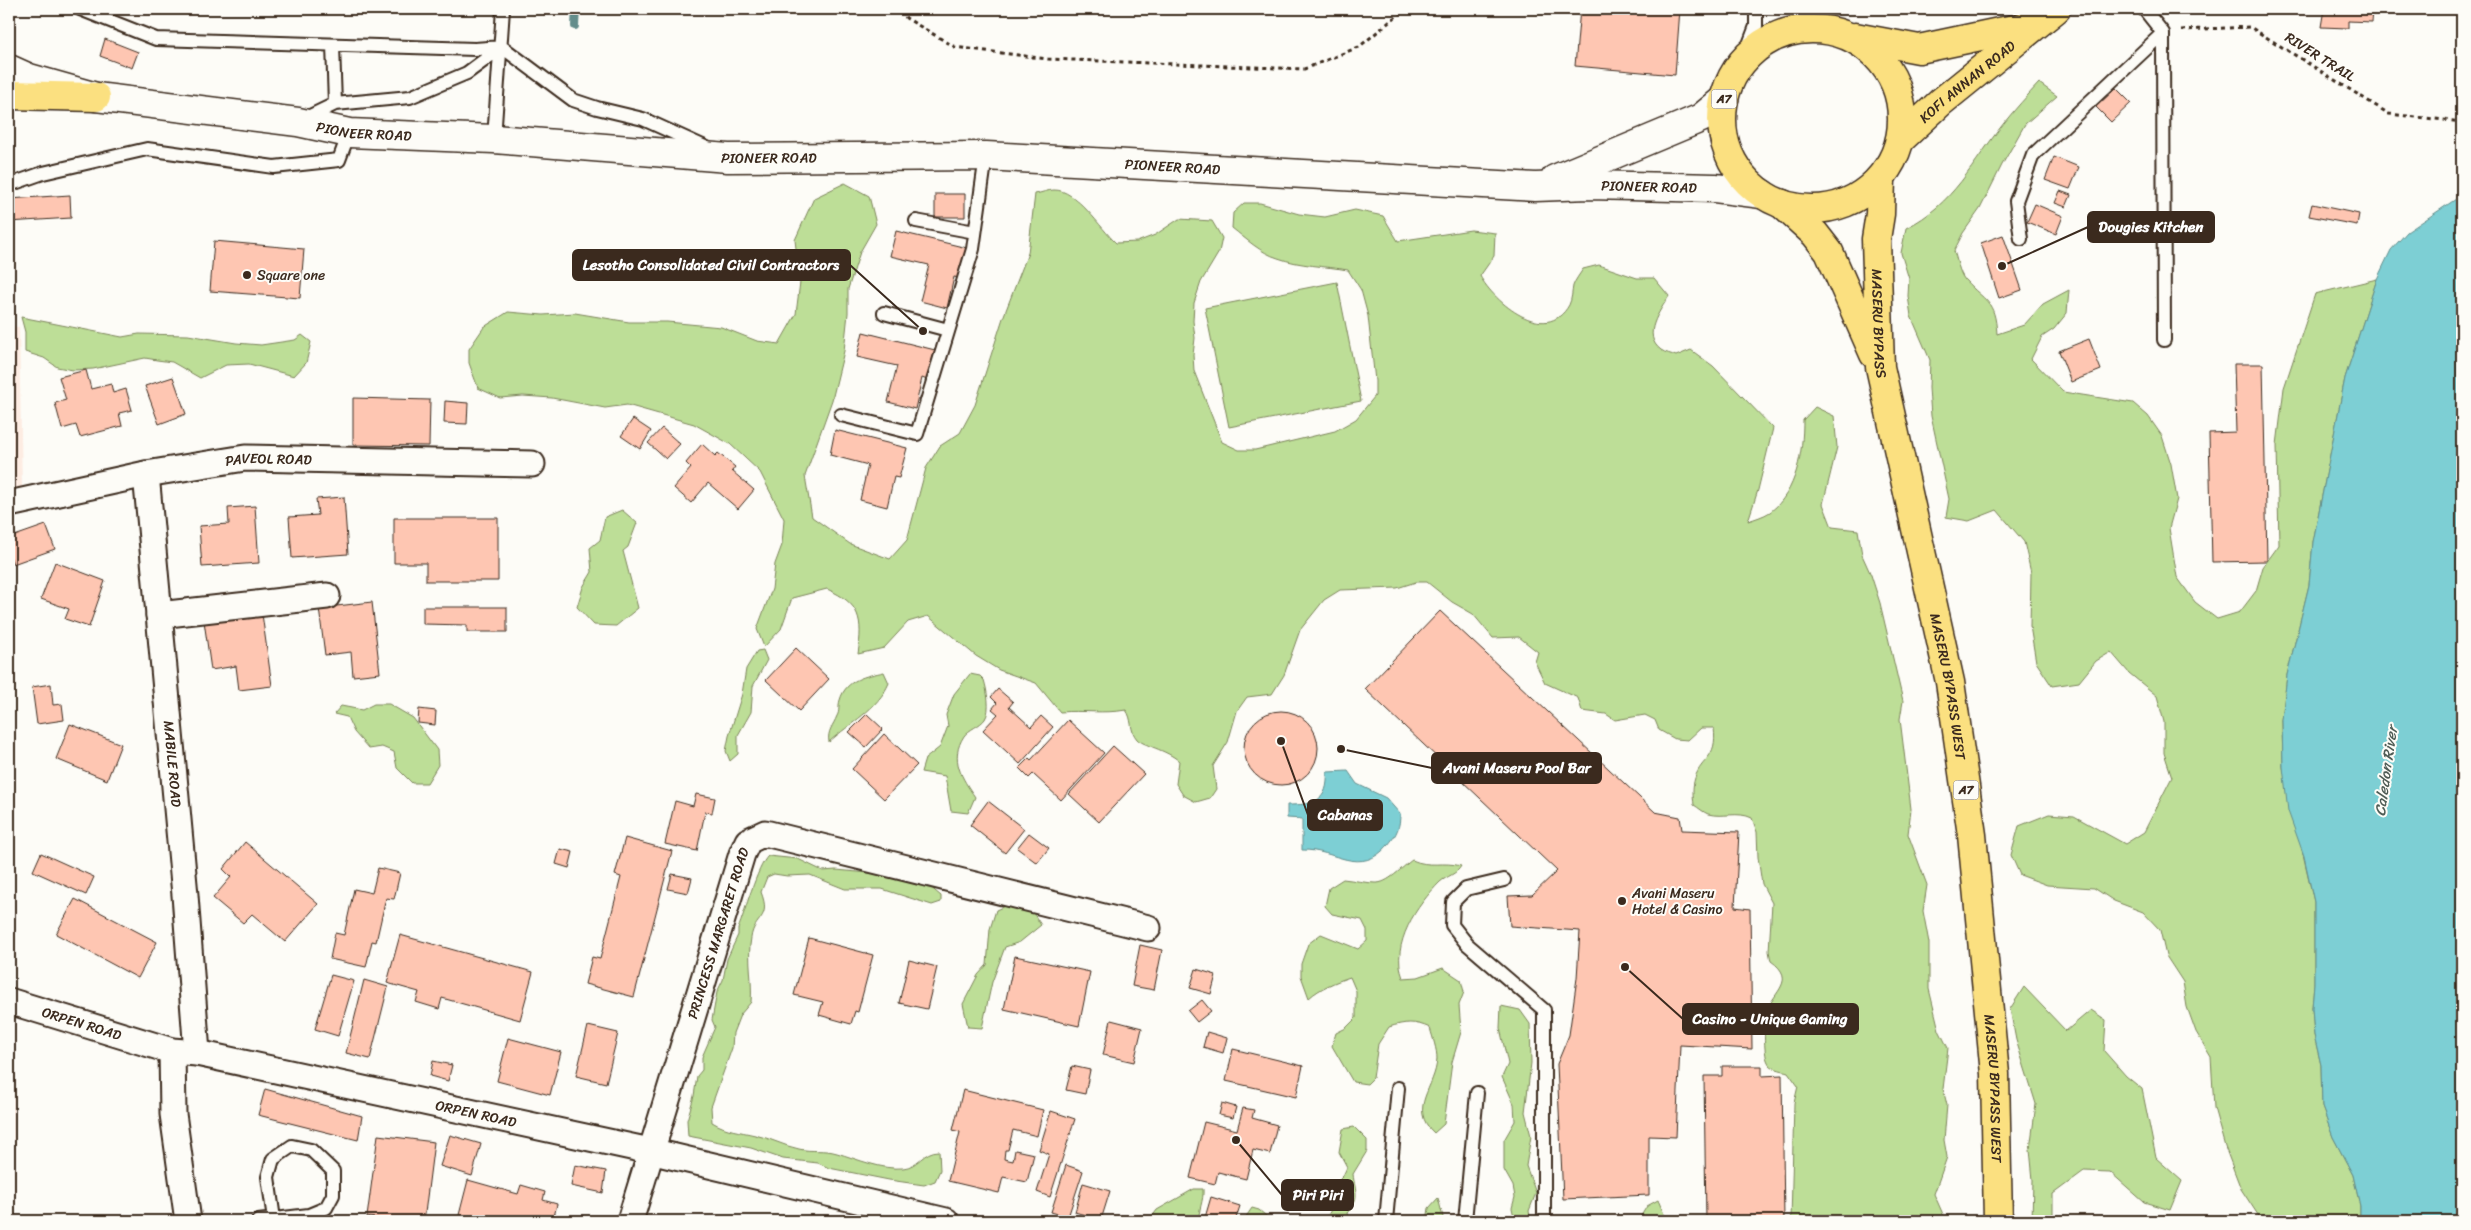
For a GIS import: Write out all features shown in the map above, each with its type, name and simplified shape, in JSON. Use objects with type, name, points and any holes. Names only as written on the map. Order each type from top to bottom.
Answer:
[{"type":"main road","name":"KOFI ANNAN ROAD","points":[[1831,32],[1919,49],[2045,17]]},
{"type":"main road","name":"KOFI ANNAN ROAD","points":[[1900,140],[1941,102],[2045,17]]},
{"type":"main road","name":"A7","points":[[1799,30],[1831,32],[1862,44],[1878,58],[1891,76],[1900,104],[1902,118],[1900,140],[1893,160],[1881,178],[1865,192],[1839,205],[1825,208],[1803,208],[1772,199],[1746,180],[1733,162],[1725,142],[1722,120],[1724,99],[1731,78],[1743,60],[1759,45],[1778,35],[1799,30]]},
{"type":"main road","name":"PIONEER ROAD","points":[[9,69],[28,78],[96,97],[298,122],[348,133],[494,140],[728,158],[986,156],[1535,187],[1589,185],[1715,188],[1772,199]]},
{"type":"main road","points":[[9,95],[96,97]]},
{"type":"main road","name":"PIONEER ROAD","points":[[1535,187],[1701,118],[1724,99]]},
{"type":"main road","name":"MASERU BYPASS","points":[[1880,367],[1876,239],[1880,214],[1881,178]]},
{"type":"main road","name":"MASERU BYPASS","points":[[1772,199],[1815,234],[1829,252],[1880,367]]},
{"type":"main road","name":"MASERU BYPASS WEST","points":[[1880,367],[1950,682],[1972,835],[1996,1074],[1998,1221]]},
{"type":"street","name":"PAVEOL ROAD","points":[[9,504],[146,474],[245,458],[532,464]]},
{"type":"street","name":"MABILE ROAD","points":[[146,474],[185,896],[197,1053]]},
{"type":"street","points":[[159,615],[327,596]]},
{"type":"street","name":"PRINCESS MARGARET ROAD","points":[[630,1221],[742,854],[748,841],[765,833],[1148,928]]},
{"type":"street","name":"ORPEN ROAD","points":[[9,1001],[172,1051],[197,1053],[650,1151],[944,1221]]},
{"type":"street","points":[[172,1051],[173,1114],[188,1221]]},
{"type":"lane","points":[[80,9],[156,39],[475,49],[502,47],[573,100],[598,108],[644,118],[728,158]]},
{"type":"lane","points":[[494,140],[502,47],[503,9]]},
{"type":"lane","points":[[1743,60],[1756,26],[1756,9]]},
{"type":"lane","points":[[1796,9],[1831,32]]},
{"type":"lane","points":[[2144,9],[2163,33],[2164,340]]},
{"type":"lane","points":[[2021,239],[2016,201],[2033,155],[2163,33]]},
{"type":"lane","points":[[332,45],[335,104]]},
{"type":"lane","points":[[298,122],[335,104],[410,97],[467,73],[502,47]]},
{"type":"lane","points":[[9,185],[43,173],[147,149],[274,168],[339,160],[348,133]]},
{"type":"lane","points":[[841,415],[917,434],[973,249],[986,156]]},
{"type":"lane","points":[[916,221],[976,232]]},
{"type":"lane","points":[[884,313],[948,330]]},
{"type":"lane","points":[[1504,880],[1466,888],[1453,902],[1452,925],[1467,944],[1544,1010],[1544,1221]]},
{"type":"lane","points":[[1386,1221],[1398,1088]]},
{"type":"lane","points":[[1465,1221],[1477,1093]]},
{"type":"lane","points":[[258,1221],[309,1215],[326,1208],[332,1195],[333,1170],[311,1150],[292,1146],[273,1159],[268,1177],[274,1219]]},
{"type":"path","points":[[902,9],[906,18],[955,47],[1048,59],[1304,69],[1359,47],[1405,9]]},
{"type":"path","name":"RIVER TRAIL","points":[[2163,33],[2191,28],[2250,27],[2390,114],[2462,122]]},
{"type":"shaded area","points":[[9,326],[19,327],[22,487],[9,490]]},
{"type":"shaded area","points":[[9,1023],[13,1025],[15,1221],[9,1221]]},
{"type":"green space","points":[[2039,83],[2057,96],[2025,124],[1980,209],[1963,233],[1954,251],[1960,270],[1965,280],[1991,307],[1997,334],[2024,325],[2043,304],[2069,290],[2067,313],[2054,329],[2042,337],[2031,359],[2063,392],[2133,403],[2148,416],[2162,436],[2171,464],[2177,499],[2169,528],[2177,577],[2195,602],[2217,619],[2240,612],[2256,591],[2263,567],[2279,545],[2277,445],[2284,388],[2315,294],[2377,279],[2345,378],[2313,542],[2309,585],[2287,675],[2282,721],[2283,767],[2314,902],[2314,983],[2312,1008],[2314,1035],[2321,1065],[2322,1107],[2333,1137],[2353,1175],[2360,1206],[2360,1221],[2262,1221],[2241,1189],[2225,1147],[2214,1108],[2211,1057],[2196,1032],[2187,1007],[2183,982],[2166,956],[2160,930],[2143,912],[2114,901],[2094,888],[2047,885],[2020,875],[2011,855],[2019,826],[2049,814],[2074,816],[2125,844],[2144,832],[2172,777],[2164,753],[2164,722],[2157,696],[2129,673],[2111,652],[2096,661],[2079,682],[2052,686],[2036,662],[2030,626],[2031,573],[2024,542],[1997,510],[1969,521],[1946,517],[1949,499],[1931,416],[1930,360],[1911,316],[1908,296],[1909,279],[1901,253],[1906,228],[1923,218],[1950,195],[2004,123]]},
{"type":"green space","points":[[845,183],[869,196],[876,224],[860,252],[848,289],[848,313],[844,351],[832,400],[805,476],[812,517],[850,544],[890,559],[907,540],[926,468],[940,446],[960,433],[975,405],[1003,318],[1028,253],[1035,194],[1049,190],[1062,191],[1071,196],[1088,211],[1116,243],[1137,242],[1155,235],[1179,219],[1212,221],[1222,238],[1219,252],[1201,282],[1194,303],[1194,371],[1222,442],[1239,450],[1255,450],[1335,431],[1356,419],[1375,396],[1368,316],[1361,290],[1348,270],[1286,261],[1260,249],[1232,228],[1233,213],[1244,203],[1260,203],[1299,214],[1325,217],[1355,210],[1383,216],[1398,241],[1471,230],[1495,233],[1494,256],[1480,276],[1487,286],[1508,307],[1521,316],[1534,321],[1547,321],[1559,317],[1569,305],[1573,286],[1583,269],[1599,265],[1637,278],[1654,278],[1669,296],[1654,323],[1652,330],[1655,344],[1663,351],[1676,356],[1691,350],[1713,366],[1773,428],[1758,490],[1748,521],[1770,512],[1787,494],[1800,457],[1803,420],[1815,407],[1834,416],[1837,447],[1823,504],[1832,527],[1858,530],[1862,555],[1880,603],[1903,701],[1900,719],[1911,809],[1908,834],[1927,885],[1923,911],[1929,943],[1929,989],[1939,1030],[1948,1048],[1943,1089],[1947,1105],[1944,1140],[1947,1157],[1934,1194],[1946,1221],[1791,1221],[1794,1103],[1798,1086],[1788,1072],[1776,1069],[1769,1064],[1765,1052],[1766,1015],[1770,1004],[1781,986],[1783,974],[1771,961],[1769,951],[1772,903],[1762,884],[1757,832],[1752,818],[1741,815],[1708,814],[1694,805],[1694,781],[1714,746],[1714,728],[1701,728],[1688,740],[1675,739],[1659,730],[1655,720],[1645,715],[1615,720],[1606,714],[1582,711],[1578,698],[1545,683],[1535,662],[1538,652],[1519,637],[1493,638],[1473,614],[1452,602],[1427,582],[1416,582],[1397,588],[1340,590],[1324,600],[1300,630],[1284,675],[1272,694],[1247,697],[1237,711],[1228,742],[1213,766],[1216,789],[1210,798],[1196,802],[1183,795],[1176,784],[1179,761],[1137,739],[1126,710],[1110,712],[1060,712],[1036,683],[999,670],[976,656],[928,616],[908,622],[884,648],[858,654],[860,631],[857,614],[847,601],[827,589],[792,598],[781,629],[764,647],[757,629],[772,589],[775,564],[782,545],[784,519],[760,472],[730,444],[694,424],[627,405],[605,408],[552,398],[523,396],[500,398],[478,388],[469,363],[469,349],[484,327],[508,312],[543,315],[575,313],[629,322],[667,322],[721,327],[757,341],[779,344],[796,314],[800,282],[795,240],[814,198]]},
{"type":"green space","points":[[1337,282],[1361,401],[1229,427],[1205,308]]},
{"type":"green space","points":[[21,317],[122,337],[139,334],[188,335],[261,345],[295,340],[302,335],[311,342],[306,363],[294,376],[249,364],[226,365],[200,378],[172,362],[145,358],[93,369],[73,370],[57,367],[44,358],[25,352],[25,332]]},
{"type":"green space","points":[[622,510],[637,523],[628,547],[623,551],[638,608],[616,626],[594,625],[577,607],[583,587],[592,572],[590,548],[600,540],[605,517]]},
{"type":"green space","points":[[763,650],[767,660],[753,686],[751,712],[738,735],[738,754],[730,761],[726,751],[742,694],[746,669],[757,651]]},
{"type":"green space","points":[[884,672],[889,683],[878,701],[829,742],[830,732],[838,714],[840,700],[847,687],[857,680]]},
{"type":"green space","points":[[970,674],[980,676],[984,680],[988,705],[985,719],[964,736],[958,753],[959,768],[975,797],[968,813],[951,811],[945,776],[921,772],[925,759],[940,747],[948,726],[946,715],[954,694]]},
{"type":"green space","points":[[374,704],[389,704],[413,718],[437,750],[438,765],[427,783],[412,783],[397,768],[394,752],[382,747],[369,749],[354,732],[347,717],[334,714],[341,706],[362,710]]},
{"type":"green space","points":[[768,856],[798,859],[823,871],[836,870],[891,875],[928,885],[941,896],[941,902],[932,905],[882,889],[845,889],[810,875],[787,876],[774,874],[767,877],[761,892],[765,908],[755,925],[751,938],[751,1002],[740,1015],[733,1033],[732,1048],[711,1107],[712,1122],[728,1129],[761,1136],[793,1148],[832,1152],[870,1164],[887,1167],[908,1167],[929,1154],[939,1151],[940,1170],[935,1181],[924,1185],[889,1180],[829,1168],[818,1163],[783,1159],[751,1148],[688,1136],[687,1120],[694,1096],[697,1076],[702,1070],[702,1057],[715,1027],[712,1020],[717,992],[723,980],[727,959],[738,935],[738,929],[756,879]]},
{"type":"green space","points":[[1412,860],[1425,864],[1461,866],[1440,882],[1423,902],[1408,926],[1400,952],[1403,978],[1418,977],[1443,968],[1461,980],[1464,992],[1459,1005],[1461,1032],[1452,1062],[1444,1124],[1434,1133],[1426,1124],[1423,1115],[1425,1097],[1437,1059],[1430,1028],[1410,1023],[1389,1027],[1378,1044],[1373,1078],[1367,1084],[1353,1082],[1332,1046],[1336,1033],[1346,1028],[1356,1018],[1356,991],[1350,977],[1318,991],[1309,998],[1301,976],[1301,964],[1308,944],[1321,934],[1358,949],[1367,941],[1367,930],[1362,920],[1332,914],[1325,906],[1329,888],[1343,879],[1380,883],[1390,878]]},
{"type":"green space","points":[[1009,904],[1028,905],[1041,925],[1020,942],[1005,947],[992,982],[982,1028],[968,1027],[963,1004],[978,975],[987,965],[990,929],[996,910]]},
{"type":"green space","points":[[2024,987],[2066,1031],[2091,1010],[2106,1020],[2104,1051],[2126,1076],[2142,1089],[2156,1158],[2182,1181],[2170,1210],[2144,1202],[2110,1172],[2084,1171],[2053,1194],[2053,1221],[2032,1221],[2033,1180],[2030,1149],[2036,1104],[2016,1040],[2010,1009]]},
{"type":"green space","points":[[1501,1006],[1520,1010],[1530,1024],[1531,1063],[1525,1112],[1531,1136],[1526,1166],[1536,1193],[1529,1211],[1531,1221],[1515,1221],[1512,1208],[1515,1197],[1513,1186],[1504,1170],[1504,1140],[1515,1121],[1514,1104],[1502,1077],[1508,1064],[1500,1028]]},
{"type":"green space","points":[[1354,1127],[1367,1140],[1367,1151],[1353,1174],[1356,1199],[1347,1213],[1349,1221],[1325,1221],[1334,1204],[1333,1186],[1343,1176],[1347,1167],[1339,1152],[1343,1129]]},
{"type":"green space","points":[[1194,1189],[1203,1189],[1199,1221],[1149,1221],[1157,1210]]},
{"type":"green space","points":[[1438,1198],[1444,1221],[1427,1221],[1429,1208]]},
{"type":"green space","points":[[1658,1200],[1667,1221],[1638,1221],[1647,1206]]},
{"type":"green space","points":[[1252,1208],[1259,1210],[1272,1221],[1243,1221]]},
{"type":"water","name":"Caledon River","points":[[2462,195],[2462,707],[2460,753],[2462,790],[2462,1221],[2360,1221],[2360,1206],[2353,1175],[2333,1137],[2322,1107],[2321,1065],[2314,1035],[2312,1008],[2314,983],[2314,902],[2304,856],[2288,811],[2283,767],[2282,720],[2287,675],[2309,585],[2313,542],[2345,378],[2377,279],[2391,250],[2407,232]]},
{"type":"water","points":[[1348,771],[1357,784],[1386,798],[1400,814],[1399,827],[1396,834],[1378,855],[1367,860],[1347,860],[1325,853],[1302,850],[1302,819],[1287,818],[1287,805],[1305,804],[1318,800],[1325,790],[1327,772]]},
{"type":"building","points":[[1580,9],[1680,9],[1675,75],[1575,66]]},
{"type":"building","points":[[2324,9],[2373,10],[2372,22],[2348,21],[2348,28],[2321,27]]},
{"type":"building","points":[[105,39],[138,52],[132,68],[100,56]]},
{"type":"building","points":[[2116,88],[2131,103],[2111,122],[2096,107]]},
{"type":"building","points":[[2054,157],[2079,167],[2070,189],[2045,180]]},
{"type":"building","points":[[2060,191],[2071,195],[2066,207],[2055,203]]},
{"type":"building","points":[[935,194],[965,194],[965,217],[935,217]]},
{"type":"building","points":[[70,195],[71,218],[9,222],[9,199]]},
{"type":"building","points":[[2035,204],[2063,216],[2056,234],[2027,222]]},
{"type":"building","points":[[2312,204],[2359,214],[2357,225],[2309,216]]},
{"type":"building","points":[[896,231],[967,248],[959,278],[954,277],[947,308],[920,301],[929,265],[890,256]]},
{"type":"building","points":[[2003,235],[2022,290],[1999,298],[1981,243]]},
{"type":"building","points":[[214,241],[304,249],[300,298],[210,291]]},
{"type":"building","points":[[863,332],[935,350],[927,380],[922,378],[915,409],[888,402],[897,366],[857,357]]},
{"type":"building","points":[[2089,339],[2101,370],[2071,382],[2059,351]]},
{"type":"building","points":[[2234,364],[2263,364],[2267,561],[2212,562],[2209,433],[2236,432]]},
{"type":"building","points":[[86,370],[91,389],[111,384],[113,393],[126,389],[132,410],[119,413],[122,426],[80,437],[76,425],[62,429],[55,403],[66,400],[59,377]]},
{"type":"building","points":[[173,377],[186,414],[159,424],[145,386]]},
{"type":"building","points":[[353,398],[430,400],[429,446],[353,445]]},
{"type":"building","points":[[445,401],[468,403],[467,424],[444,423]]},
{"type":"building","points":[[633,419],[651,431],[640,449],[621,436]]},
{"type":"building","points":[[662,428],[680,444],[666,459],[648,443]]},
{"type":"building","points":[[835,430],[907,448],[899,478],[894,477],[887,507],[860,500],[868,465],[830,455]]},
{"type":"building","points":[[702,444],[715,456],[718,453],[735,467],[732,471],[754,490],[738,509],[708,483],[691,503],[674,488],[691,468],[686,463]]},
{"type":"building","points":[[344,497],[348,554],[292,558],[289,517],[318,515],[316,499]]},
{"type":"building","points":[[255,506],[259,563],[202,567],[199,526],[229,524],[228,508]]},
{"type":"building","points":[[394,518],[498,518],[498,581],[426,581],[426,563],[394,563]]},
{"type":"building","points":[[46,525],[55,549],[13,564],[9,553],[9,538]]},
{"type":"building","points":[[55,562],[105,581],[89,627],[65,619],[69,609],[41,599]]},
{"type":"building","points":[[372,602],[380,673],[353,676],[351,652],[325,655],[319,608]]},
{"type":"building","points":[[423,607],[507,607],[507,632],[467,632],[467,625],[423,624]]},
{"type":"building","name":"Avani Maseru Hotel & Casino","points":[[1440,611],[1655,812],[1680,817],[1682,830],[1739,832],[1735,907],[1750,909],[1752,1049],[1680,1045],[1676,1137],[1649,1136],[1649,1195],[1563,1199],[1557,1064],[1569,1035],[1577,978],[1580,931],[1510,926],[1508,896],[1532,895],[1557,871],[1365,689]]},
{"type":"building","points":[[262,614],[272,686],[239,690],[236,666],[211,670],[204,621]]},
{"type":"building","points":[[796,648],[829,679],[799,711],[766,680]]},
{"type":"building","points":[[51,684],[53,705],[62,704],[64,720],[37,724],[32,687]]},
{"type":"building","points":[[998,689],[1013,702],[1009,707],[1031,727],[1041,716],[1053,727],[1020,764],[983,730],[998,714],[992,709],[997,703],[991,697]]},
{"type":"building","points":[[419,709],[436,711],[435,725],[418,723]]},
{"type":"building","points":[[1281,711],[1295,714],[1307,722],[1315,734],[1318,748],[1315,762],[1307,774],[1295,782],[1281,785],[1267,782],[1255,774],[1247,762],[1244,748],[1247,734],[1255,722],[1267,714]]},
{"type":"building","points":[[867,714],[883,729],[866,747],[849,732]]},
{"type":"building","points":[[1068,720],[1104,753],[1061,800],[1033,774],[1029,778],[1019,768],[1029,758],[1031,760]]},
{"type":"building","points":[[70,724],[121,744],[107,780],[56,759]]},
{"type":"building","points":[[884,734],[917,765],[884,799],[852,769]]},
{"type":"building","points":[[1113,746],[1144,774],[1099,822],[1069,794]]},
{"type":"building","points":[[696,794],[715,798],[712,813],[705,812],[697,851],[665,844],[675,801],[693,806]]},
{"type":"building","points":[[988,801],[1024,829],[1005,853],[970,825]]},
{"type":"building","points":[[1029,833],[1049,848],[1037,863],[1017,848]]},
{"type":"building","points":[[625,838],[672,851],[634,997],[585,984],[592,957],[600,959],[621,877],[615,875]]},
{"type":"building","points":[[245,842],[318,904],[285,942],[252,914],[243,923],[213,898],[231,877],[223,869]]},
{"type":"building","points":[[560,849],[573,852],[569,868],[556,864]]},
{"type":"building","points":[[41,853],[94,877],[86,895],[33,871]]},
{"type":"building","points":[[378,868],[400,873],[394,899],[386,898],[376,942],[372,941],[366,967],[330,959],[335,933],[344,935],[354,889],[372,893]]},
{"type":"building","points":[[672,874],[692,878],[688,893],[668,889]]},
{"type":"building","points":[[75,899],[157,942],[138,978],[56,934]]},
{"type":"building","points":[[400,935],[533,972],[520,1020],[442,998],[439,1009],[416,1002],[419,992],[387,983]]},
{"type":"building","points":[[809,938],[873,955],[858,1012],[855,1011],[851,1024],[819,1015],[823,1002],[794,995]]},
{"type":"building","points":[[1140,945],[1162,950],[1154,990],[1132,986]]},
{"type":"building","points":[[1015,956],[1090,972],[1079,1026],[1004,1009]]},
{"type":"building","points":[[909,960],[937,967],[927,1009],[899,1003]]},
{"type":"building","points":[[1196,969],[1216,975],[1211,994],[1190,988]]},
{"type":"building","points":[[331,975],[354,981],[338,1036],[315,1029]]},
{"type":"building","points":[[364,980],[388,987],[370,1059],[346,1053]]},
{"type":"building","points":[[1202,1000],[1211,1011],[1197,1022],[1188,1011]]},
{"type":"building","points":[[1111,1020],[1142,1028],[1134,1062],[1103,1055]]},
{"type":"building","points":[[588,1026],[618,1033],[606,1083],[576,1076]]},
{"type":"building","points":[[1207,1032],[1227,1038],[1223,1053],[1203,1047]]},
{"type":"building","points":[[508,1038],[561,1052],[550,1095],[497,1081]]},
{"type":"building","points":[[1233,1049],[1303,1066],[1296,1097],[1226,1081]]},
{"type":"building","points":[[433,1061],[452,1065],[448,1081],[430,1076]]},
{"type":"building","points":[[1072,1066],[1090,1070],[1085,1094],[1066,1090]]},
{"type":"building","points":[[1722,1066],[1762,1066],[1762,1076],[1782,1075],[1784,1221],[1706,1221],[1704,1076],[1722,1076]]},
{"type":"building","points":[[265,1089],[362,1116],[358,1140],[258,1115]]},
{"type":"building","points":[[963,1090],[1043,1110],[1037,1136],[1013,1130],[1008,1150],[1005,1150],[1004,1159],[1013,1161],[1015,1150],[1034,1154],[1027,1182],[1003,1177],[999,1193],[948,1181],[960,1132],[953,1130]]},
{"type":"building","points":[[1222,1103],[1236,1107],[1233,1118],[1219,1115]]},
{"type":"building","points":[[1243,1108],[1254,1110],[1252,1118],[1277,1125],[1270,1154],[1253,1150],[1246,1179],[1218,1172],[1215,1184],[1190,1178],[1204,1122],[1237,1130]]},
{"type":"building","points":[[1051,1111],[1075,1119],[1050,1197],[1037,1192],[1049,1154],[1039,1150]]},
{"type":"building","points":[[378,1135],[434,1142],[424,1221],[399,1221],[367,1217]]},
{"type":"building","points":[[450,1135],[481,1144],[472,1176],[440,1166]]},
{"type":"building","points":[[575,1165],[606,1171],[603,1193],[571,1186]]},
{"type":"building","points":[[1066,1165],[1083,1171],[1068,1217],[1051,1212]]},
{"type":"building","points":[[468,1180],[518,1194],[521,1185],[545,1192],[543,1200],[557,1204],[553,1221],[482,1221],[459,1215]]},
{"type":"building","points":[[1083,1183],[1110,1191],[1101,1220],[1075,1212]]},
{"type":"building","points":[[1211,1197],[1240,1206],[1235,1221],[1204,1221]]},
{"type":"waterway","points":[[575,26],[576,9]]},
{"type":"place","name":"Dougies Kitchen","points":[[2002,266]]},
{"type":"place","name":"Square one","points":[[247,275]]},
{"type":"place","name":"Lesotho Consolidated Civil Contractors","points":[[923,331]]},
{"type":"place","name":"Cabanas","points":[[1281,741]]},
{"type":"place","name":"Avani Maseru Pool Bar","points":[[1341,749]]},
{"type":"place","name":"Avani Maseru Hotel & Casino","points":[[1622,901]]},
{"type":"place","name":"Casino - Unique Gaming","points":[[1625,967]]},
{"type":"place","name":"Piri Piri","points":[[1236,1140]]}]
